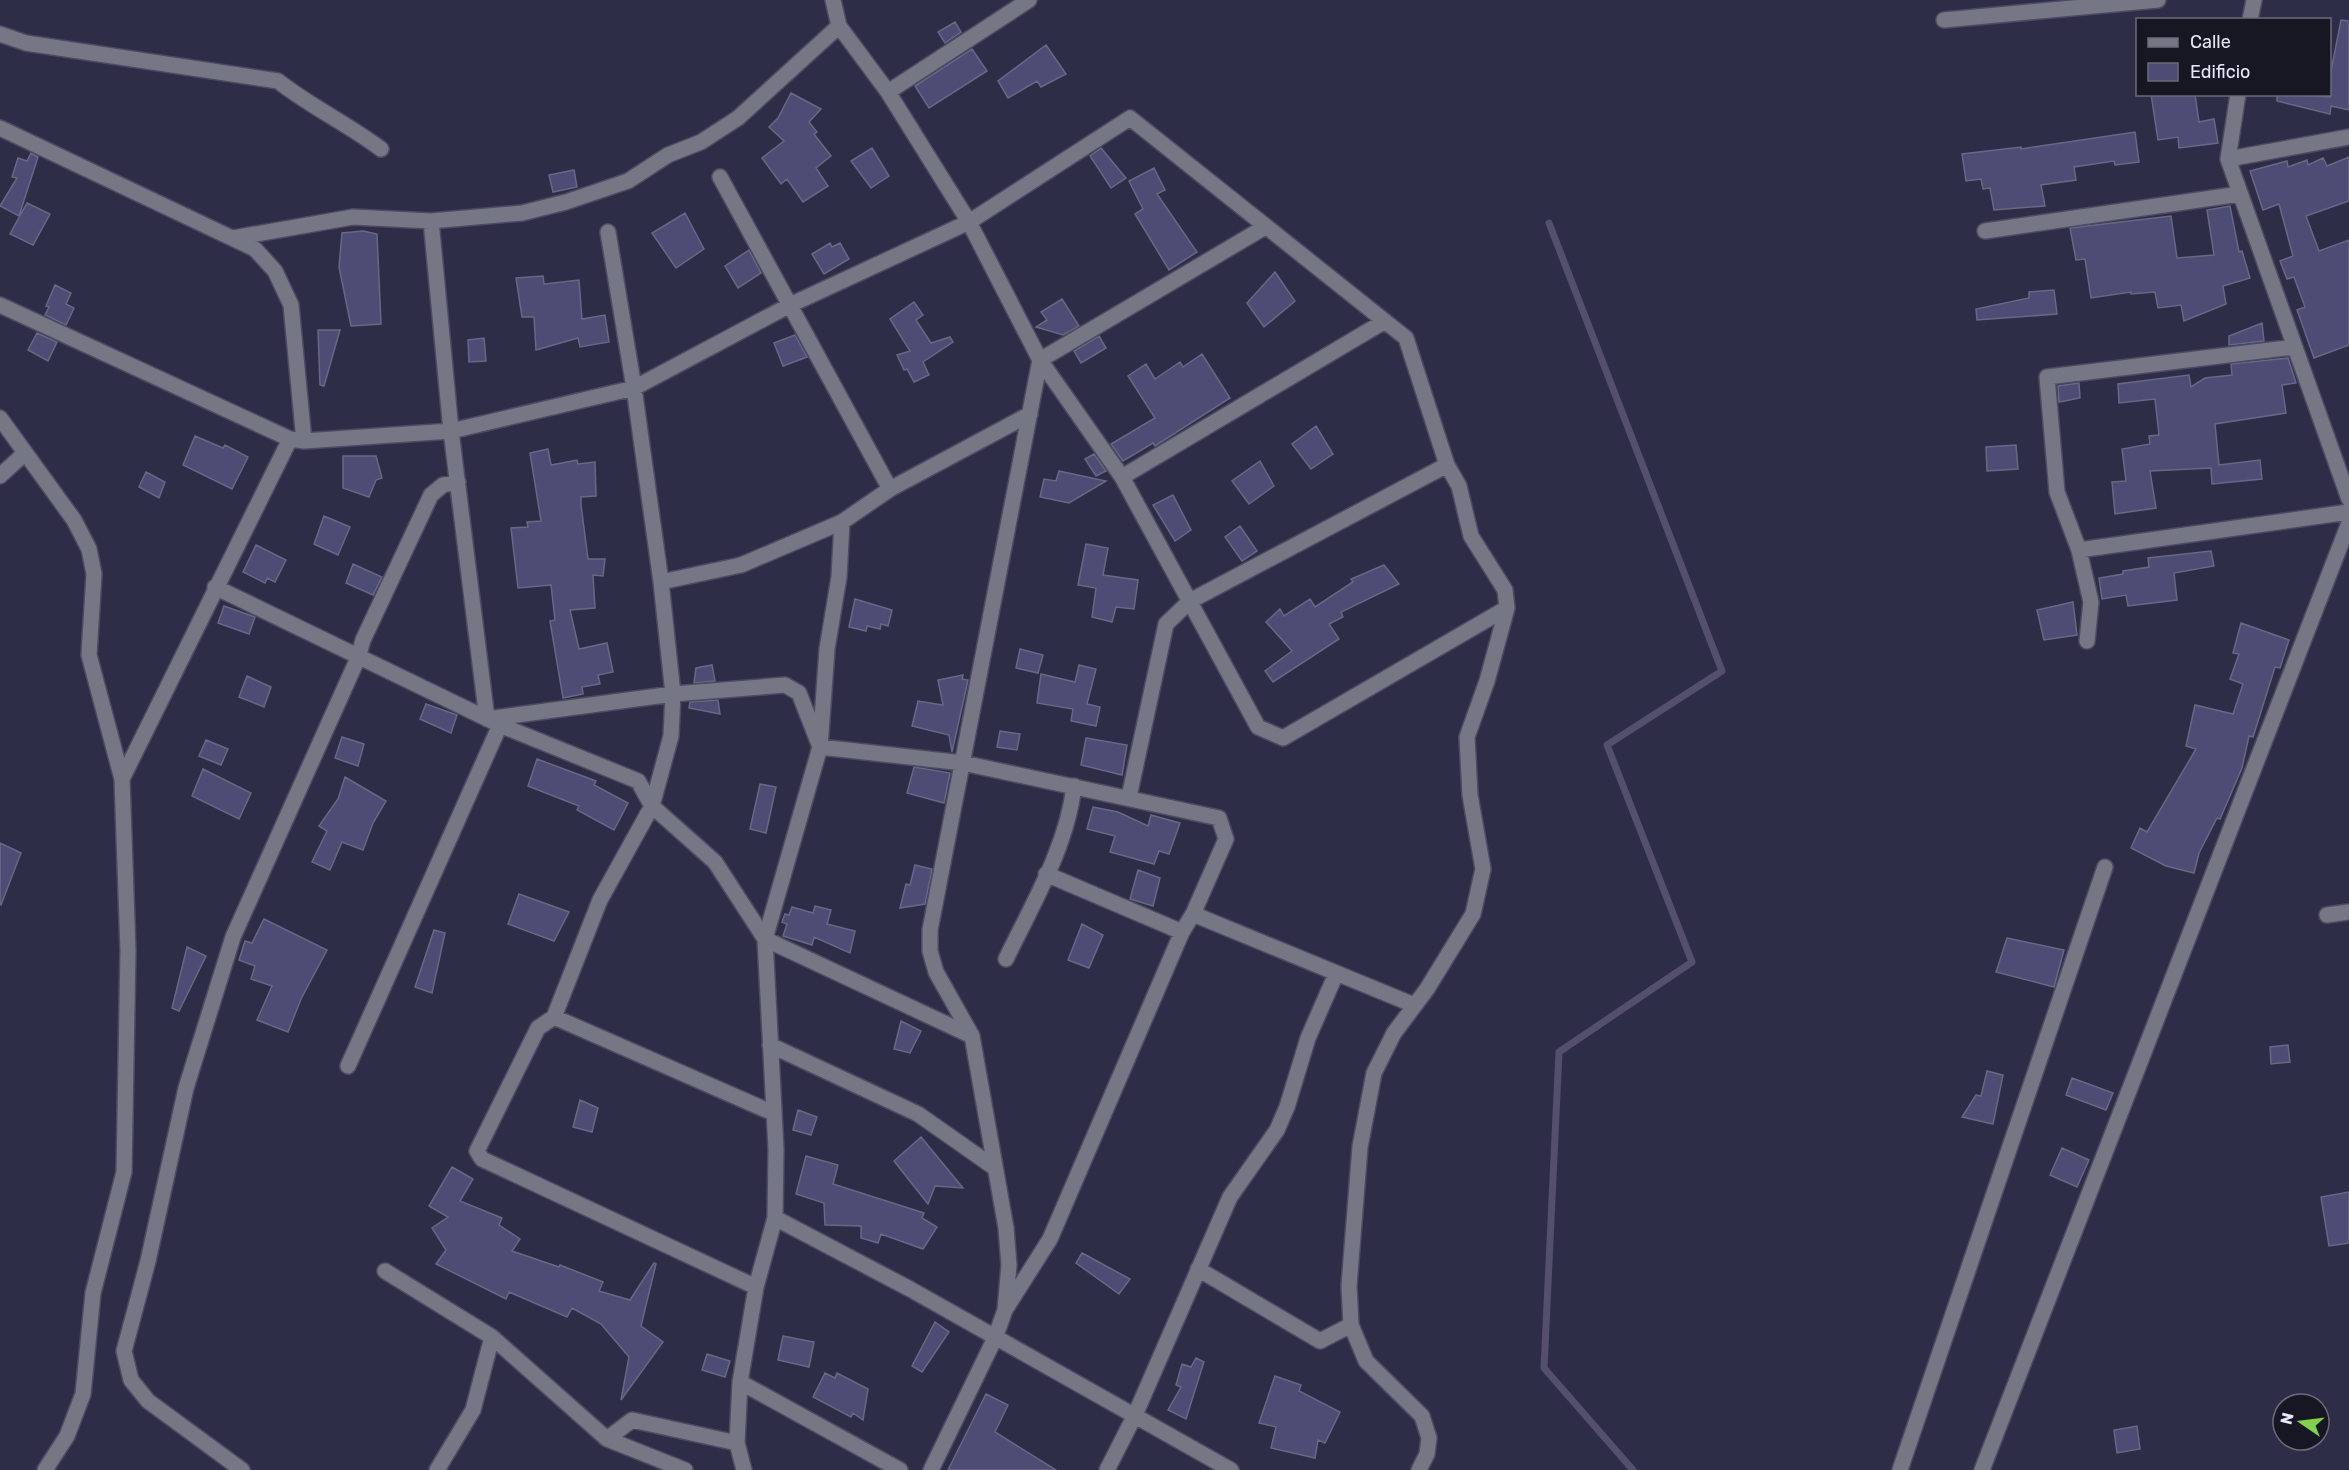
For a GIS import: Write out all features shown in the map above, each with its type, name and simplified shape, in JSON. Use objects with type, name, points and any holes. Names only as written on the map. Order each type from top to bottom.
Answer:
[{"type":"street","points":[[833,0],[838,26],[888,92],[969,222],[1040,360],[1122,477],[1258,727],[1283,738],[1507,608]]},
{"type":"street","points":[[888,92],[1029,0]]},
{"type":"street","points":[[1944,20],[2158,0]]},
{"type":"street","points":[[2250,18],[2254,0]]},
{"type":"street","points":[[233,238],[353,217],[432,221],[522,213],[566,202],[628,181],[668,155],[701,141],[738,118],[838,26]]},
{"type":"street","points":[[0,34],[26,43],[279,81],[304,102],[360,133],[381,149]]},
{"type":"street","points":[[2238,96],[2228,159],[2349,499]]},
{"type":"street","points":[[0,305],[297,440],[451,431],[634,388],[789,305],[969,222],[1130,118],[1406,338],[1447,465],[1459,486],[1471,536],[1505,590],[1507,608],[1487,681],[1467,737],[1470,795],[1484,869],[1473,915],[1394,1033],[1374,1073],[1360,1147],[1349,1286],[1351,1325],[1366,1361],[1422,1416],[1429,1438],[1426,1455],[1419,1470]]},
{"type":"street","points":[[0,129],[255,249],[275,272],[291,305],[297,440],[215,587],[122,779]]},
{"type":"street","points":[[2228,159],[2349,137]]},
{"type":"street","points":[[720,177],[890,489]]},
{"type":"street","points":[[1984,231],[2240,194]]},
{"type":"street","points":[[348,1066],[494,722],[451,431],[432,221]]},
{"type":"street","points":[[1005,1310],[1009,1265],[1006,1228],[972,1036],[936,972],[930,951],[930,930],[1040,360],[1265,227]]},
{"type":"street","points":[[608,232],[634,388],[661,582],[673,694],[671,736],[652,806],[600,900],[554,1017],[538,1028],[477,1151],[482,1159],[756,1287]]},
{"type":"street","points":[[1122,477],[1385,321]]},
{"type":"street","points":[[2087,641],[2091,602],[2079,550],[2057,492],[2047,377],[2294,347]]},
{"type":"street","points":[[661,582],[741,565],[842,522],[890,489],[1030,414]]},
{"type":"street","points":[[0,418],[74,520],[89,549],[94,574],[89,655],[122,779],[128,950],[124,1172],[93,1293],[83,1394],[68,1436],[45,1470]]},
{"type":"street","points":[[0,476],[25,453]]},
{"type":"street","points":[[1129,797],[1166,624],[1190,601],[1447,465]]},
{"type":"street","points":[[242,1470],[148,1401],[131,1380],[124,1352],[148,1261],[186,1088],[234,938],[358,658],[363,640],[431,495],[443,485],[458,482]]},
{"type":"street","points":[[2079,550],[2349,512]]},
{"type":"street","points":[[744,1470],[737,1443],[740,1382],[756,1287],[775,1218],[776,1149],[765,939],[820,747],[827,649],[839,578],[842,522]]},
{"type":"street","points":[[1982,1470],[2349,523]]},
{"type":"street","points":[[215,587],[494,722],[638,781],[652,806],[715,862],[765,939],[972,1036]]},
{"type":"street","points":[[494,722],[525,713],[673,694],[784,685],[799,693],[820,747]]},
{"type":"street","points":[[517,732],[525,713]]},
{"type":"street","points":[[820,747],[963,763],[1129,797],[1219,818],[1226,839],[1193,914],[1182,932],[1050,1239],[1005,1310],[932,1470]]},
{"type":"street","points":[[1006,959],[1046,874],[1071,812],[1074,786]]},
{"type":"street","points":[[1900,1470],[2105,867]]},
{"type":"street","points":[[1046,874],[1182,932]]},
{"type":"street","points":[[2327,915],[2349,912]]},
{"type":"street","points":[[1193,914],[1414,1005]]},
{"type":"street","points":[[1107,1470],[1135,1415],[1230,1197],[1277,1130],[1287,1107],[1308,1038],[1336,974]]},
{"type":"street","points":[[554,1017],[773,1113]]},
{"type":"street","points":[[770,1045],[918,1114],[994,1168]]},
{"type":"street","points":[[775,1218],[910,1289],[1231,1470]]},
{"type":"street","points":[[1198,1269],[1320,1341],[1351,1325]]},
{"type":"street","points":[[385,1271],[492,1337],[607,1439],[685,1470]]},
{"type":"street","points":[[437,1470],[473,1410],[492,1337]]},
{"type":"street","points":[[740,1382],[900,1470]]},
{"type":"street","points":[[607,1439],[632,1420],[737,1443]]},
{"type":"building","points":[[2341,20],[2349,21],[2349,110],[2331,106],[2330,114],[2277,101],[2277,96],[2330,97],[2331,71]]},
{"type":"building","points":[[955,22],[961,32],[945,43],[938,32]]},
{"type":"building","points":[[1046,45],[1066,74],[1041,87],[1037,81],[1008,98],[998,81]]},
{"type":"building","points":[[972,49],[987,71],[929,108],[915,86]]},
{"type":"building","points":[[791,93],[821,109],[809,122],[817,132],[814,134],[831,156],[816,168],[828,186],[803,202],[787,179],[781,184],[762,158],[784,141],[769,127],[778,118]]},
{"type":"building","points":[[2151,96],[2195,96],[2199,122],[2214,119],[2218,143],[2179,148],[2178,137],[2158,140]]},
{"type":"building","points":[[2135,132],[2139,162],[2115,165],[2114,161],[2074,167],[2076,180],[2041,185],[2045,206],[1994,210],[1990,188],[1983,189],[1981,179],[1966,181],[1962,154],[2021,147],[2021,149]]},
{"type":"building","points":[[872,148],[889,176],[871,188],[851,161]]},
{"type":"building","points":[[1101,148],[1126,178],[1111,188],[1090,156]]},
{"type":"building","points":[[31,153],[38,157],[19,216],[0,206],[17,178],[12,177],[18,158],[27,161]]},
{"type":"building","points":[[2349,157],[2349,201],[2306,216],[2319,251],[2349,240],[2349,345],[2314,358],[2297,310],[2305,307],[2294,277],[2287,279],[2280,261],[2293,256],[2279,204],[2263,210],[2250,171],[2287,161],[2288,167],[2307,160],[2308,165],[2323,158],[2327,166]]},
{"type":"building","points":[[1154,168],[1165,190],[1157,194],[1197,252],[1169,270],[1135,214],[1143,209],[1129,181]]},
{"type":"building","points":[[574,170],[577,187],[553,192],[549,175]]},
{"type":"building","points":[[27,203],[50,214],[33,245],[10,234]]},
{"type":"building","points":[[2230,206],[2239,252],[2242,251],[2250,278],[2223,286],[2226,304],[2184,321],[2181,305],[2158,308],[2155,292],[2131,294],[2131,292],[2091,298],[2085,259],[2076,260],[2070,228],[2171,216],[2177,258],[2214,255],[2207,210]]},
{"type":"building","points":[[685,213],[704,249],[676,268],[652,233]]},
{"type":"building","points":[[363,231],[377,234],[381,324],[351,326],[339,267],[342,233]]},
{"type":"building","points":[[830,243],[832,247],[840,243],[849,259],[824,274],[812,254]]},
{"type":"building","points":[[749,250],[761,273],[738,288],[725,266]]},
{"type":"building","points":[[1275,272],[1295,301],[1264,327],[1247,303]]},
{"type":"building","points":[[543,276],[544,284],[579,280],[582,319],[605,315],[609,342],[580,347],[578,338],[536,350],[534,317],[522,317],[516,278]]},
{"type":"building","points":[[55,285],[71,293],[66,304],[74,308],[66,325],[45,315],[49,307],[46,306]]},
{"type":"building","points":[[2054,290],[2057,314],[1977,320],[1976,309],[2029,298],[2029,292]]},
{"type":"building","points":[[1062,299],[1079,326],[1063,335],[1036,327],[1047,320],[1041,312]]},
{"type":"building","points":[[914,302],[923,315],[916,320],[931,343],[950,337],[953,342],[923,362],[929,375],[914,382],[907,369],[904,370],[897,355],[910,351],[890,319]]},
{"type":"building","points":[[2262,323],[2264,341],[2229,345],[2229,336]]},
{"type":"building","points":[[318,330],[340,330],[324,386],[320,385]]},
{"type":"building","points":[[37,333],[57,342],[48,361],[28,350]]},
{"type":"building","points":[[795,335],[807,357],[783,366],[774,343]]},
{"type":"building","points":[[1099,336],[1106,348],[1081,363],[1074,351]]},
{"type":"building","points":[[484,338],[486,361],[469,362],[468,340]]},
{"type":"building","points":[[1202,354],[1230,398],[1155,446],[1153,443],[1123,461],[1111,444],[1155,418],[1128,376],[1146,364],[1155,379],[1180,362],[1183,367]]},
{"type":"building","points":[[2288,358],[2296,383],[2282,385],[2286,413],[2215,424],[2219,465],[2260,460],[2262,479],[2212,484],[2211,468],[2150,471],[2156,508],[2115,514],[2112,482],[2126,481],[2122,449],[2150,444],[2149,436],[2159,435],[2155,399],[2119,403],[2118,384],[2189,375],[2191,387],[2205,378],[2232,375],[2231,364]]},
{"type":"building","points":[[2079,383],[2080,398],[2059,402],[2058,386]]},
{"type":"building","points":[[1316,426],[1333,454],[1311,469],[1292,444]]},
{"type":"building","points":[[195,436],[223,448],[225,445],[248,457],[232,489],[183,465]]},
{"type":"building","points":[[2016,445],[2018,469],[1987,471],[1986,447]]},
{"type":"building","points":[[548,449],[551,465],[577,460],[578,464],[595,462],[596,496],[581,497],[581,505],[588,559],[605,559],[603,576],[593,575],[595,608],[570,610],[579,649],[607,643],[613,672],[598,675],[600,684],[582,687],[583,694],[563,698],[550,621],[555,620],[551,585],[518,588],[511,528],[528,527],[527,522],[541,521],[530,453]]},
{"type":"building","points":[[1094,454],[1106,471],[1096,476],[1085,459]]},
{"type":"building","points":[[343,456],[376,456],[382,478],[376,480],[369,497],[343,488]]},
{"type":"building","points":[[1260,461],[1274,486],[1249,504],[1232,481]]},
{"type":"building","points":[[1059,471],[1106,481],[1069,503],[1040,497],[1044,479],[1056,481]]},
{"type":"building","points":[[146,472],[165,482],[159,498],[139,487]]},
{"type":"building","points":[[1173,495],[1191,530],[1175,541],[1153,505]]},
{"type":"building","points":[[324,516],[350,527],[338,555],[314,544]]},
{"type":"building","points":[[1240,526],[1257,551],[1242,561],[1225,537]]},
{"type":"building","points":[[1086,544],[1108,548],[1103,575],[1138,580],[1134,609],[1116,607],[1112,622],[1092,617],[1096,588],[1078,585]]},
{"type":"building","points":[[256,545],[286,560],[275,582],[267,578],[265,583],[243,572]]},
{"type":"building","points":[[2211,551],[2214,566],[2174,573],[2177,600],[2128,606],[2126,595],[2102,599],[2099,578],[2149,567],[2148,558]]},
{"type":"building","points":[[353,564],[382,577],[373,595],[346,583]]},
{"type":"building","points":[[1384,565],[1399,584],[1341,612],[1343,617],[1329,624],[1339,639],[1273,682],[1265,671],[1292,651],[1266,622],[1280,609],[1284,616],[1310,599],[1315,607],[1353,582],[1351,579]]},
{"type":"building","points":[[855,599],[892,610],[888,626],[881,624],[880,629],[867,626],[866,631],[849,627]]},
{"type":"building","points":[[2073,602],[2077,635],[2044,640],[2037,610]]},
{"type":"building","points":[[224,606],[255,617],[249,634],[218,623]]},
{"type":"building","points":[[2241,623],[2289,640],[2280,668],[2275,667],[2253,737],[2249,736],[2242,768],[2220,819],[2217,818],[2199,853],[2194,873],[2166,866],[2131,848],[2140,828],[2147,832],[2196,749],[2186,746],[2195,705],[2233,714],[2243,684],[2230,679],[2239,654],[2233,653]]},
{"type":"building","points":[[1020,649],[1043,655],[1038,673],[1016,668]]},
{"type":"building","points":[[712,665],[715,681],[694,683],[696,668]]},
{"type":"building","points":[[1079,665],[1096,669],[1087,704],[1100,707],[1096,726],[1071,721],[1073,709],[1037,703],[1041,674],[1075,682]]},
{"type":"building","points":[[963,675],[962,679],[968,680],[952,752],[949,735],[912,726],[918,701],[943,705],[938,680]]},
{"type":"building","points":[[247,676],[271,687],[264,707],[239,697]]},
{"type":"building","points":[[718,700],[720,714],[689,708],[690,702]]},
{"type":"building","points":[[426,704],[457,715],[451,733],[420,719]]},
{"type":"building","points":[[1000,731],[1020,734],[1017,750],[997,747]]},
{"type":"building","points":[[342,737],[364,744],[358,766],[335,758]]},
{"type":"building","points":[[1086,738],[1127,745],[1122,775],[1081,765]]},
{"type":"building","points":[[206,740],[228,749],[221,765],[199,756]]},
{"type":"building","points":[[537,759],[596,781],[594,785],[628,803],[614,830],[577,810],[579,806],[528,786]]},
{"type":"building","points":[[914,767],[950,773],[944,803],[907,793]]},
{"type":"building","points":[[203,769],[251,793],[239,819],[192,796]]},
{"type":"building","points":[[345,777],[386,801],[373,823],[363,850],[342,842],[330,870],[312,862],[327,831],[319,826],[338,799]]},
{"type":"building","points":[[760,784],[776,787],[766,833],[750,829]]},
{"type":"building","points":[[1093,807],[1118,812],[1148,826],[1151,815],[1180,823],[1169,854],[1159,851],[1154,864],[1110,852],[1115,836],[1087,829]]},
{"type":"building","points":[[0,843],[21,853],[1,905],[0,904]]},
{"type":"building","points":[[915,865],[932,869],[925,904],[900,908],[906,884],[910,885]]},
{"type":"building","points":[[1138,870],[1160,878],[1153,906],[1130,899]]},
{"type":"building","points":[[519,894],[569,912],[554,941],[508,924]]},
{"type":"building","points":[[815,906],[831,910],[827,924],[855,931],[850,953],[814,937],[812,945],[783,936],[787,924],[782,922],[785,914],[789,915],[792,907],[813,913]]},
{"type":"building","points":[[264,919],[327,950],[301,999],[288,1032],[257,1020],[272,986],[251,979],[255,966],[239,960],[245,941],[252,943]]},
{"type":"building","points":[[1082,924],[1103,935],[1089,968],[1068,960]]},
{"type":"building","points":[[434,930],[445,933],[432,993],[415,987]]},
{"type":"building","points":[[2007,938],[2064,950],[2054,987],[1996,972]]},
{"type":"building","points":[[187,947],[206,956],[179,1011],[172,1008]]},
{"type":"building","points":[[901,1021],[921,1031],[910,1053],[894,1049]]},
{"type":"building","points":[[2288,1045],[2290,1062],[2271,1064],[2270,1047]]},
{"type":"building","points":[[1987,1071],[2003,1075],[1993,1124],[1962,1117],[1976,1095],[1981,1096]]},
{"type":"building","points":[[2072,1078],[2113,1093],[2106,1110],[2066,1095]]},
{"type":"building","points":[[580,1100],[598,1108],[592,1132],[573,1127]]},
{"type":"building","points":[[798,1110],[817,1117],[811,1135],[793,1130]]},
{"type":"building","points":[[921,1137],[963,1188],[935,1186],[928,1204],[894,1161]]},
{"type":"building","points":[[2062,1148],[2089,1160],[2077,1187],[2050,1175]]},
{"type":"building","points":[[806,1156],[838,1165],[833,1184],[924,1213],[922,1218],[937,1227],[923,1249],[881,1234],[878,1243],[861,1238],[861,1226],[825,1225],[824,1203],[796,1194]]},
{"type":"building","points":[[452,1167],[473,1179],[460,1201],[502,1218],[499,1225],[520,1239],[512,1251],[559,1267],[560,1265],[603,1282],[599,1291],[630,1300],[654,1263],[656,1264],[641,1326],[663,1342],[621,1400],[629,1357],[601,1324],[572,1308],[567,1317],[509,1292],[506,1299],[436,1264],[446,1250],[432,1228],[448,1217],[429,1206]]},
{"type":"building","points":[[2349,1192],[2349,1243],[2329,1246],[2321,1197]]},
{"type":"building","points":[[1082,1253],[1130,1279],[1119,1294],[1076,1263]]},
{"type":"building","points":[[935,1322],[949,1332],[922,1372],[912,1366]]},
{"type":"building","points":[[783,1336],[814,1342],[809,1367],[778,1360]]},
{"type":"building","points":[[707,1354],[730,1361],[725,1377],[702,1370]]},
{"type":"building","points":[[1196,1358],[1204,1362],[1186,1419],[1168,1410],[1181,1387],[1176,1385],[1182,1364],[1191,1367]]},
{"type":"building","points":[[825,1373],[835,1378],[837,1373],[868,1389],[863,1420],[853,1413],[851,1417],[813,1397]]},
{"type":"building","points":[[1275,1376],[1301,1385],[1299,1391],[1340,1412],[1325,1443],[1318,1440],[1315,1458],[1271,1448],[1276,1427],[1259,1423]]},
{"type":"building","points":[[986,1394],[1008,1405],[995,1432],[1056,1470],[948,1470]]},
{"type":"building","points":[[2137,1426],[2140,1449],[2117,1453],[2114,1430]]},
{"type":"waterway","points":[[1549,223],[1722,671],[1607,745],[1692,962],[1559,1052],[1544,1368],[1633,1470]]}]
